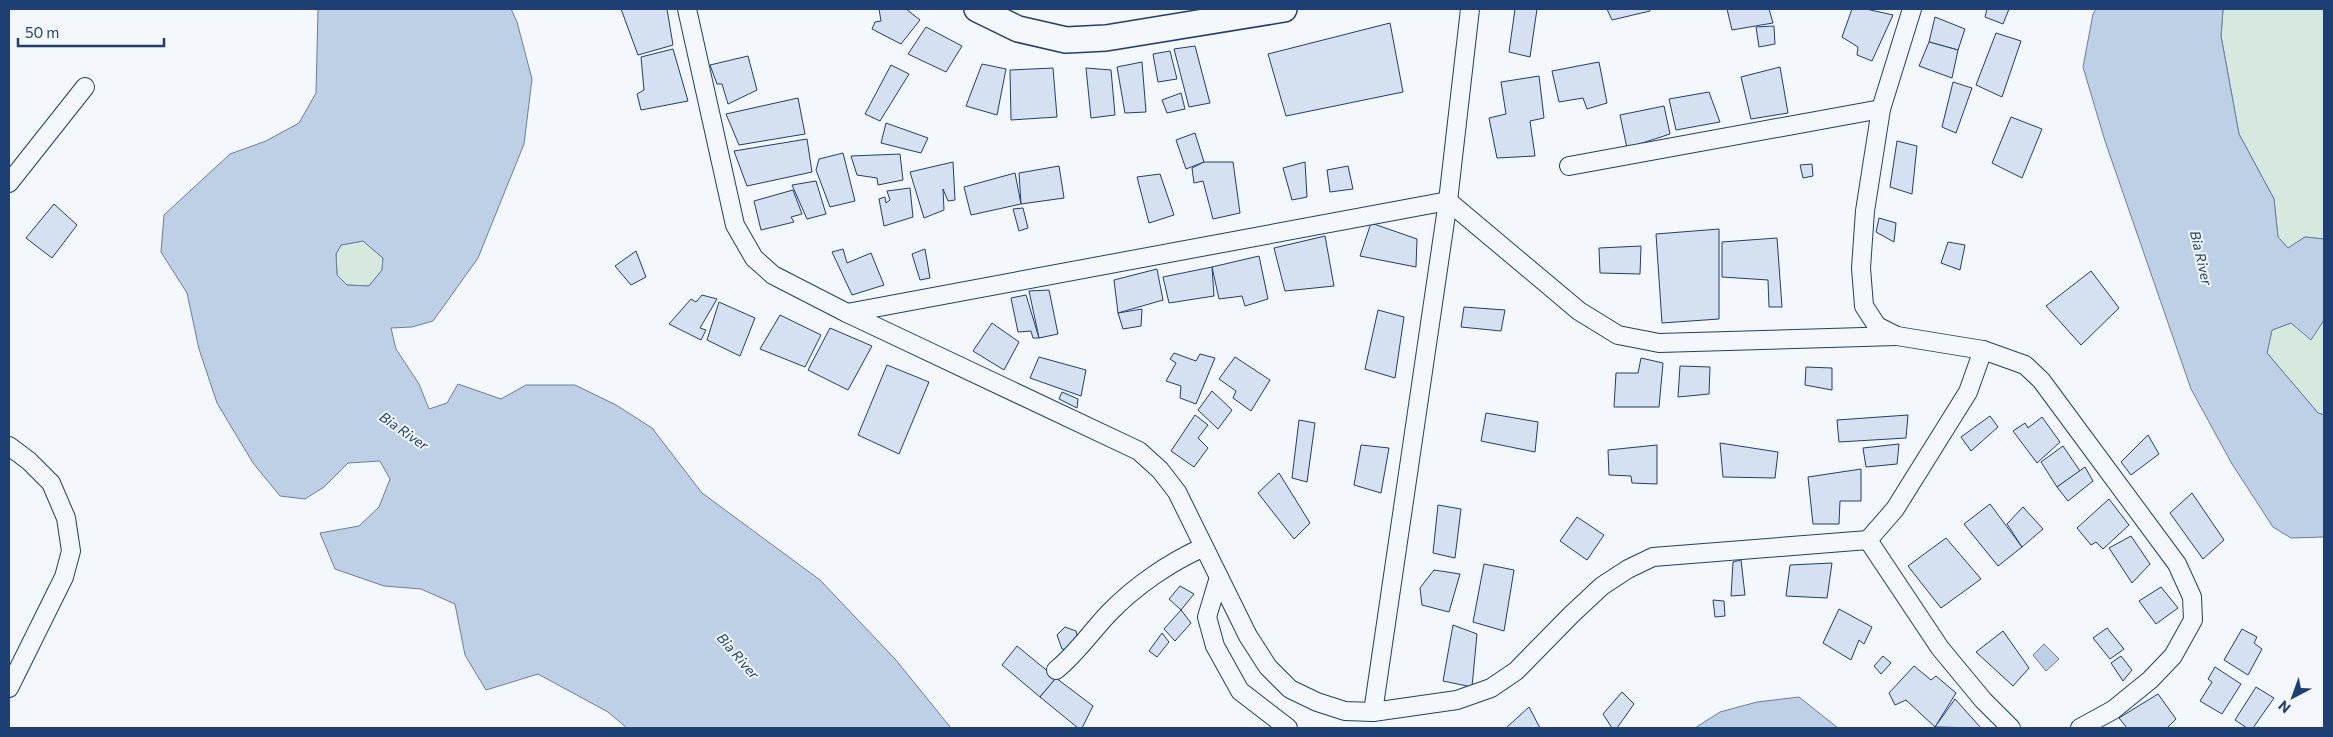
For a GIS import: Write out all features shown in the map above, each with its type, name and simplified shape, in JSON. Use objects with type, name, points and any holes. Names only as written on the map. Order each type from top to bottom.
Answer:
[{"type":"street","points":[[687,9],[735,225],[754,258],[773,275],[847,313],[1139,451],[1160,470],[1177,492],[1248,636],[1268,666],[1290,689],[1317,702],[1345,710],[1374,712],[1457,700],[1491,688],[1516,671],[1602,586],[1628,568],[1653,557],[1868,540],[1895,509],[1968,392],[1983,350]]},
{"type":"street","points":[[977,9],[1018,29],[1066,40],[1106,38],[1284,9]]},
{"type":"street","points":[[1374,712],[1448,201],[1470,9]]},
{"type":"street","points":[[1897,336],[1877,326],[1864,306],[1861,268],[1865,212],[1881,109],[1912,9]]},
{"type":"street","points":[[9,183],[85,88]]},
{"type":"street","points":[[1569,166],[1881,109]]},
{"type":"street","points":[[847,313],[1448,201]]},
{"type":"street","points":[[1448,201],[1579,311],[1618,335],[1659,343],[1897,336],[1983,350],[2025,365],[2041,380],[2178,564],[2192,597],[2193,620],[2173,656],[2150,680],[2113,710],[2083,727]]},
{"type":"street","points":[[9,446],[29,461],[51,483],[66,518],[71,551],[64,577],[9,688]]},
{"type":"street","points":[[1868,540],[1940,648],[1983,700],[2011,728]]},
{"type":"street","points":[[1056,670],[1068,660],[1108,614],[1130,593],[1182,556],[1204,547]]},
{"type":"street","points":[[1219,577],[1207,617],[1215,646],[1240,690],[1288,728]]},
{"type":"shaded area","points":[[2223,9],[2324,9],[2324,239],[2305,237],[2288,248],[2278,237],[2274,199],[2239,134],[2221,36]]},
{"type":"shaded area","points":[[363,241],[383,258],[382,270],[369,286],[347,285],[337,275],[336,254],[341,245]]},
{"type":"shaded area","points":[[2324,320],[2324,415],[2318,413],[2267,353],[2272,330],[2291,323],[2311,339]]},
{"type":"water","name":"Bia River","points":[[318,9],[511,9],[517,22],[532,79],[524,144],[478,258],[433,321],[412,327],[391,328],[396,349],[419,384],[429,409],[447,403],[458,384],[501,399],[526,385],[575,385],[616,405],[652,428],[702,493],[820,580],[895,659],[951,728],[627,728],[608,712],[538,674],[486,690],[465,655],[455,604],[421,589],[384,586],[335,569],[320,533],[359,526],[379,507],[390,479],[380,461],[348,463],[324,487],[305,499],[280,496],[253,463],[217,403],[199,349],[187,293],[161,252],[164,215],[230,154],[266,141],[299,123],[316,93]],"holes":[[[363,241],[383,258],[382,270],[369,286],[347,285],[337,275],[336,254],[341,245]]]},
{"type":"water","name":"Bia River","points":[[2096,9],[2223,9],[2221,36],[2239,134],[2274,199],[2278,237],[2288,248],[2305,237],[2324,239],[2324,320],[2311,340],[2291,323],[2272,330],[2267,353],[2318,413],[2324,415],[2324,537],[2291,538],[2273,527],[2232,464],[2191,389],[2105,141],[2083,67],[2093,14]]},
{"type":"water","points":[[2044,644],[2059,659],[2046,671],[2033,655]]},
{"type":"water","points":[[1799,697],[1838,728],[1695,728],[1720,712],[1757,702]]},
{"type":"building","points":[[621,9],[667,9],[673,45],[638,55]]},
{"type":"building","points":[[879,9],[906,9],[920,20],[901,44],[872,29],[875,22],[881,21]]},
{"type":"building","points":[[1515,9],[1537,9],[1530,57],[1509,52]]},
{"type":"building","points":[[1607,9],[1650,9],[1650,11],[1612,20]]},
{"type":"building","points":[[1727,9],[1769,9],[1773,23],[1732,30]]},
{"type":"building","points":[[1852,9],[1866,9],[1893,15],[1872,61],[1857,55],[1858,47],[1842,37]]},
{"type":"building","points":[[1987,9],[2009,9],[2003,24],[1985,17]]},
{"type":"building","points":[[1935,17],[1965,29],[1958,50],[1929,42]]},
{"type":"building","points":[[1390,23],[1403,92],[1286,116],[1268,54]]},
{"type":"building","points":[[1774,26],[1775,44],[1759,47],[1756,27]]},
{"type":"building","points":[[926,27],[962,46],[946,72],[908,54]]},
{"type":"building","points":[[1996,33],[2021,41],[2002,97],[1976,85]]},
{"type":"building","points":[[1929,42],[1958,50],[1952,78],[1919,66]]},
{"type":"building","points":[[1195,46],[1210,103],[1189,107],[1174,49]]},
{"type":"building","points":[[673,49],[688,101],[641,110],[637,94],[644,90],[641,57]]},
{"type":"building","points":[[1170,51],[1177,79],[1158,82],[1153,54]]},
{"type":"building","points":[[748,56],[757,90],[728,104],[722,84],[717,84],[710,65]]},
{"type":"building","points":[[1142,62],[1146,112],[1125,113],[1117,67]]},
{"type":"building","points":[[1599,62],[1607,103],[1587,109],[1583,98],[1559,102],[1552,71]]},
{"type":"building","points":[[982,64],[1006,69],[997,115],[966,106]]},
{"type":"building","points":[[891,65],[909,74],[880,121],[865,114]]},
{"type":"building","points":[[1780,67],[1788,113],[1751,119],[1741,77]]},
{"type":"building","points":[[1053,68],[1057,117],[1011,120],[1010,70]]},
{"type":"building","points":[[1086,68],[1111,70],[1115,115],[1091,118]]},
{"type":"building","points":[[1539,76],[1544,118],[1530,121],[1535,156],[1497,158],[1489,118],[1506,114],[1501,82]]},
{"type":"building","points":[[1953,82],[1972,88],[1956,133],[1942,127]]},
{"type":"building","points":[[1709,92],[1720,122],[1676,130],[1669,99]]},
{"type":"building","points":[[1181,93],[1185,109],[1167,113],[1162,100]]},
{"type":"building","points":[[798,98],[805,134],[739,145],[726,114]]},
{"type":"building","points":[[1664,106],[1670,134],[1627,148],[1620,115]]},
{"type":"building","points":[[2011,117],[2042,129],[2022,178],[1992,163]]},
{"type":"building","points":[[886,123],[928,138],[921,153],[881,143]]},
{"type":"building","points":[[1195,133],[1204,162],[1186,169],[1176,140]]},
{"type":"building","points":[[807,139],[812,172],[747,186],[734,151]]},
{"type":"building","points":[[1897,141],[1917,146],[1912,194],[1890,187]]},
{"type":"building","points":[[843,153],[855,201],[830,207],[816,170],[819,159]]},
{"type":"building","points":[[900,154],[903,180],[878,185],[877,178],[857,175],[851,156]]},
{"type":"building","points":[[953,162],[955,200],[948,201],[943,189],[944,210],[924,218],[910,172]]},
{"type":"building","points":[[1204,162],[1233,162],[1240,213],[1213,219],[1203,181],[1194,183],[1192,168]]},
{"type":"building","points":[[1305,162],[1307,197],[1292,200],[1283,168]]},
{"type":"building","points":[[1812,164],[1813,176],[1803,178],[1800,165]]},
{"type":"building","points":[[1059,166],[1064,198],[1021,204],[1019,173]]},
{"type":"building","points":[[1348,166],[1353,189],[1330,192],[1327,170]]},
{"type":"building","points":[[1015,173],[1021,204],[971,215],[964,187]]},
{"type":"building","points":[[1160,174],[1174,215],[1149,223],[1137,177]]},
{"type":"building","points":[[816,181],[826,214],[807,219],[792,185]]},
{"type":"building","points":[[910,188],[913,217],[884,226],[879,199],[885,197],[886,203],[890,200],[887,191]]},
{"type":"building","points":[[793,190],[802,214],[791,217],[794,222],[761,230],[754,201]]},
{"type":"building","points":[[54,204],[77,225],[52,258],[26,238]]},
{"type":"building","points":[[1023,208],[1028,228],[1019,231],[1013,209]]},
{"type":"building","points":[[1879,218],[1896,223],[1894,242],[1876,232]]},
{"type":"building","points":[[1371,223],[1417,239],[1416,267],[1360,256]]},
{"type":"building","points":[[1719,229],[1719,319],[1662,323],[1656,234]]},
{"type":"building","points":[[1325,236],[1334,286],[1285,291],[1274,248]]},
{"type":"building","points":[[1777,238],[1782,307],[1769,307],[1768,280],[1722,277],[1722,242]]},
{"type":"building","points":[[1948,242],[1965,245],[1960,270],[1941,263]]},
{"type":"building","points":[[1641,246],[1640,274],[1600,273],[1599,248]]},
{"type":"building","points":[[843,249],[847,263],[871,253],[884,285],[852,295],[832,252]]},
{"type":"building","points":[[925,249],[930,278],[920,280],[912,254]]},
{"type":"building","points":[[636,251],[646,277],[631,285],[615,266]]},
{"type":"building","points":[[1259,256],[1268,299],[1245,306],[1242,296],[1219,299],[1212,267]]},
{"type":"building","points":[[1212,267],[1214,296],[1169,303],[1163,277]]},
{"type":"building","points":[[1157,269],[1163,300],[1118,313],[1114,280]]},
{"type":"building","points":[[2091,271],[2119,308],[2081,345],[2046,306]]},
{"type":"building","points":[[1049,290],[1058,334],[1039,338],[1029,291]]},
{"type":"building","points":[[702,295],[717,299],[700,328],[706,330],[701,340],[669,324],[691,299],[696,302]]},
{"type":"building","points":[[1026,295],[1039,338],[1033,338],[1031,331],[1018,332],[1011,298]]},
{"type":"building","points":[[719,302],[755,318],[740,356],[707,340]]},
{"type":"building","points":[[1464,307],[1505,310],[1501,331],[1461,327]]},
{"type":"building","points":[[1142,309],[1141,326],[1123,329],[1118,313]]},
{"type":"building","points":[[1378,310],[1404,317],[1395,378],[1365,369]]},
{"type":"building","points":[[780,315],[821,335],[805,367],[760,349]]},
{"type":"building","points":[[992,323],[1019,342],[1004,370],[973,351]]},
{"type":"building","points":[[830,328],[872,346],[848,390],[808,370]]},
{"type":"building","points":[[1174,353],[1196,361],[1200,354],[1215,358],[1196,404],[1180,398],[1181,386],[1166,381],[1176,363],[1170,359]]},
{"type":"building","points":[[1039,357],[1086,370],[1081,396],[1030,378]]},
{"type":"building","points":[[1235,357],[1270,380],[1251,411],[1233,398],[1236,391],[1219,379]]},
{"type":"building","points":[[1641,358],[1663,363],[1659,407],[1614,407],[1616,373],[1638,373]]},
{"type":"building","points":[[887,365],[929,382],[899,454],[858,435]]},
{"type":"building","points":[[1680,366],[1710,367],[1709,394],[1678,397]]},
{"type":"building","points":[[1806,367],[1832,368],[1832,390],[1805,385]]},
{"type":"building","points":[[1212,391],[1232,410],[1218,429],[1198,410]]},
{"type":"building","points":[[1062,392],[1078,399],[1077,408],[1059,399]]},
{"type":"building","points":[[1486,413],[1538,422],[1535,452],[1481,441]]},
{"type":"building","points":[[1195,415],[1208,425],[1198,438],[1208,448],[1194,467],[1171,451]]},
{"type":"building","points":[[1908,415],[1906,438],[1839,442],[1837,420]]},
{"type":"building","points":[[1990,416],[1998,427],[1971,451],[1961,437]]},
{"type":"building","points":[[2042,417],[2060,442],[2037,463],[2013,431],[2025,423],[2028,428]]},
{"type":"building","points":[[1299,420],[1315,423],[1307,482],[1292,478]]},
{"type":"building","points":[[2148,435],[2159,454],[2131,475],[2121,462]]},
{"type":"building","points":[[1720,443],[1778,452],[1775,478],[1723,477]]},
{"type":"building","points":[[1899,444],[1897,464],[1866,467],[1863,448]]},
{"type":"building","points":[[1361,445],[1389,448],[1381,493],[1354,485]]},
{"type":"building","points":[[1657,445],[1657,484],[1632,483],[1631,476],[1609,475],[1608,450]]},
{"type":"building","points":[[2063,446],[2080,471],[2057,487],[2041,462]]},
{"type":"building","points":[[2085,467],[2093,481],[2068,501],[2057,487]]},
{"type":"building","points":[[1861,469],[1861,501],[1840,501],[1839,524],[1813,524],[1808,477]]},
{"type":"building","points":[[1279,473],[1310,523],[1294,539],[1258,493]]},
{"type":"building","points":[[2192,493],[2224,540],[2203,559],[2170,513]]},
{"type":"building","points":[[2109,499],[2129,525],[2103,549],[2096,542],[2091,545],[2077,528]]},
{"type":"building","points":[[1990,504],[2022,547],[1998,566],[1964,524]]},
{"type":"building","points":[[1438,505],[1461,509],[1455,558],[1433,553]]},
{"type":"building","points":[[2023,507],[2043,529],[2022,547],[2007,524]]},
{"type":"building","points":[[1577,517],[1604,535],[1587,560],[1560,541]]},
{"type":"building","points":[[2131,536],[2150,564],[2132,583],[2109,548]]},
{"type":"building","points":[[1946,538],[1981,579],[1941,608],[1908,566]]},
{"type":"building","points":[[1741,560],[1745,595],[1731,596],[1733,562]]},
{"type":"building","points":[[1832,563],[1827,598],[1786,596],[1790,565]]},
{"type":"building","points":[[1484,564],[1514,570],[1504,631],[1473,622]]},
{"type":"building","points":[[1434,570],[1460,574],[1449,612],[1422,605],[1420,588]]},
{"type":"building","points":[[1180,586],[1194,594],[1181,610],[1169,599]]},
{"type":"building","points":[[2161,587],[2178,608],[2156,624],[2139,601]]},
{"type":"building","points":[[1713,600],[1724,601],[1725,616],[1715,617]]},
{"type":"building","points":[[1839,609],[1872,627],[1864,644],[1859,640],[1851,660],[1823,643]]},
{"type":"building","points":[[1181,610],[1191,623],[1175,641],[1164,629]]},
{"type":"building","points":[[1453,625],[1477,634],[1472,687],[1443,681]]},
{"type":"building","points":[[1065,627],[1076,631],[1078,640],[1071,651],[1062,649],[1057,635]]},
{"type":"building","points":[[2107,628],[2124,649],[2110,659],[2093,638]]},
{"type":"building","points":[[2242,629],[2257,637],[2254,643],[2262,649],[2248,675],[2224,660]]},
{"type":"building","points":[[2003,631],[2029,668],[2013,686],[1976,652]]},
{"type":"building","points":[[1162,633],[1169,642],[1157,657],[1149,651]]},
{"type":"building","points":[[1017,646],[1056,678],[1040,697],[1002,665]]},
{"type":"building","points":[[1883,656],[1891,663],[1881,674],[1874,666]]},
{"type":"building","points":[[2121,656],[2132,670],[2123,681],[2111,663]]},
{"type":"building","points":[[1914,666],[1931,680],[1936,676],[1956,693],[1935,727],[1906,700],[1895,705],[1889,693]]},
{"type":"building","points":[[2215,667],[2241,684],[2222,714],[2200,701],[2212,682],[2208,679]]},
{"type":"building","points":[[1056,678],[1093,706],[1082,728],[1078,728],[1040,697]]},
{"type":"building","points":[[2256,687],[2274,698],[2253,728],[2247,728],[2235,720]]},
{"type":"building","points":[[1622,692],[1634,704],[1617,728],[1612,728],[1603,714]]},
{"type":"building","points":[[2158,694],[2176,719],[2167,728],[2127,728],[2119,718]]},
{"type":"building","points":[[1955,699],[1981,728],[1935,727]]},
{"type":"building","points":[[1529,707],[1540,728],[1506,728]]}]
